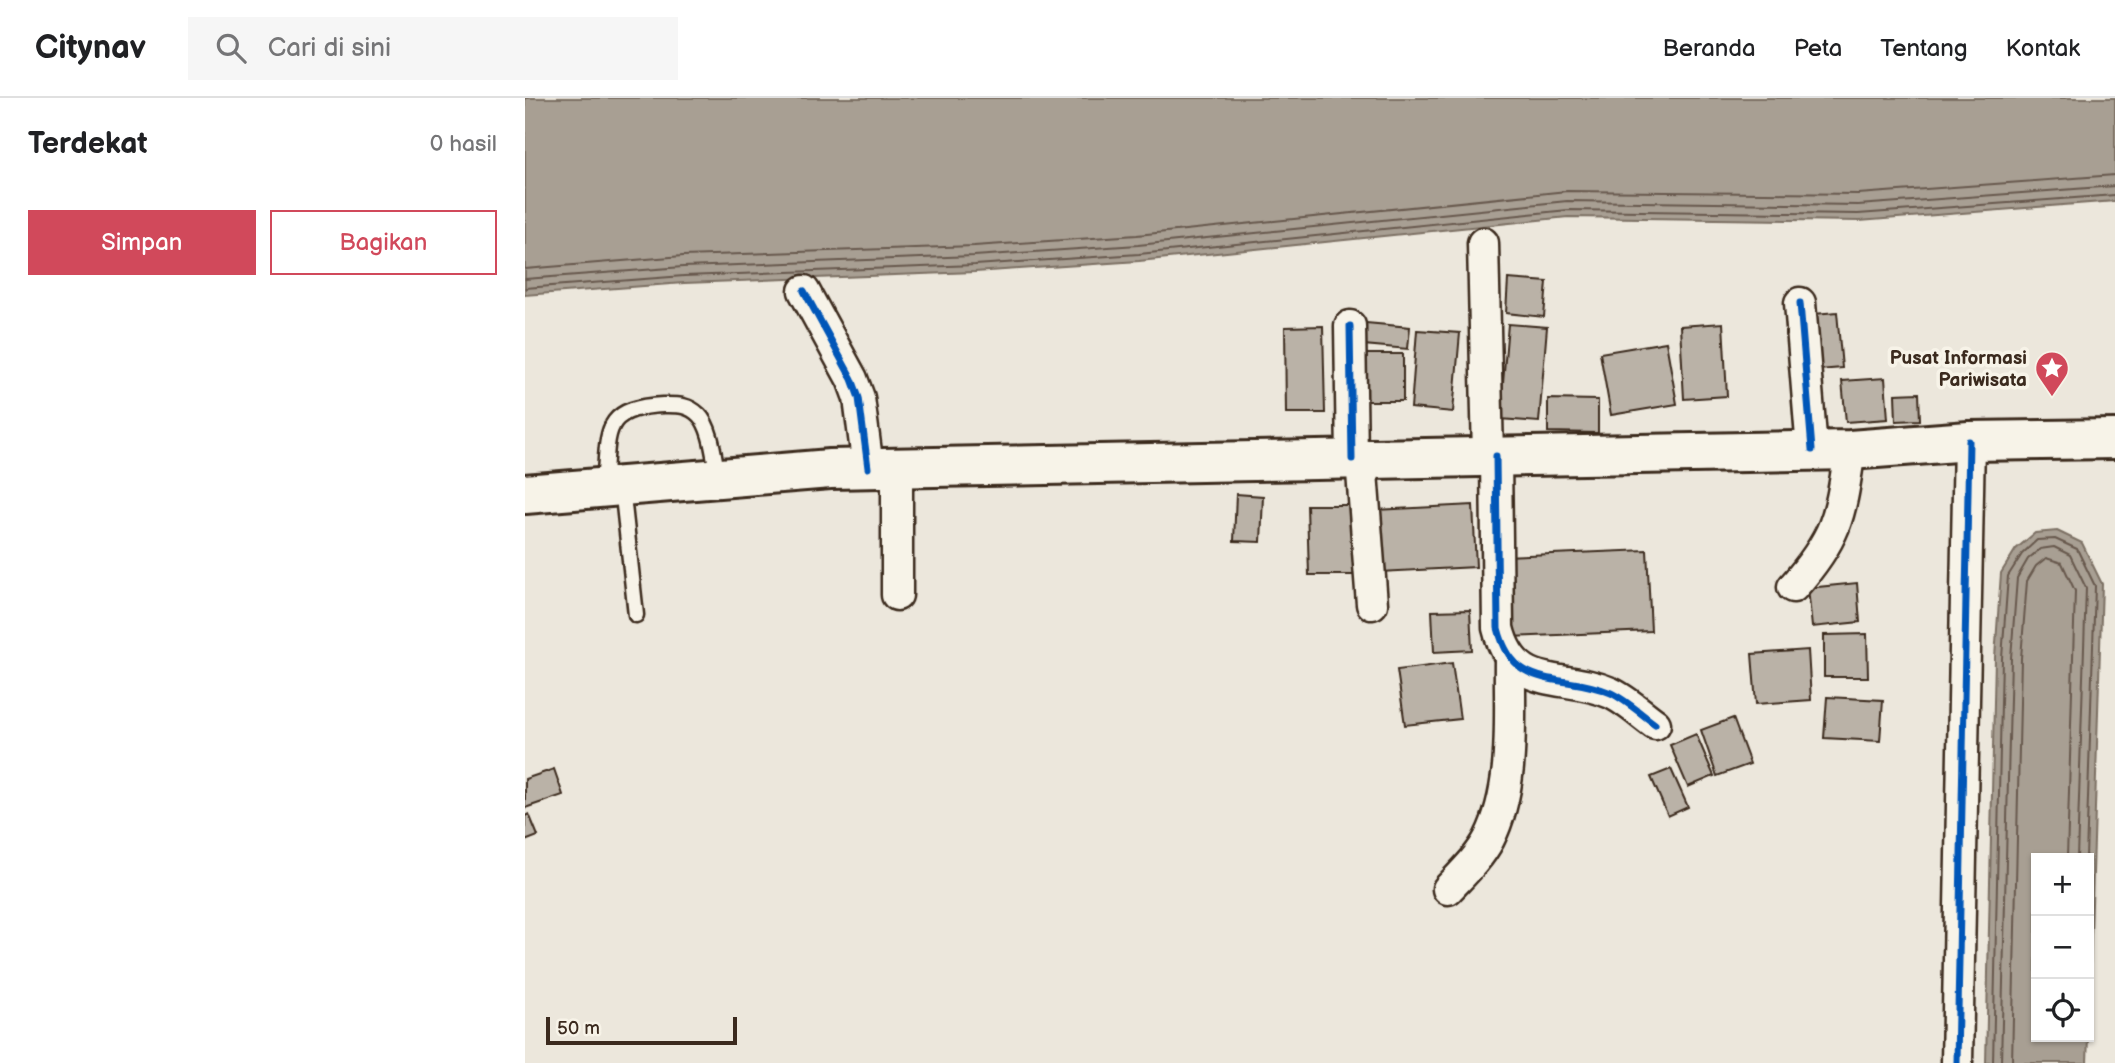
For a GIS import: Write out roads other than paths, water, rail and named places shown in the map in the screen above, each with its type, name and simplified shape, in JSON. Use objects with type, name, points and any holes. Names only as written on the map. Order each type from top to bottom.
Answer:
[{"type":"highway","points":[[525,494],[883,468],[1850,450],[1969,442],[2115,439]]},
{"type":"street","points":[[1483,243],[1498,628],[1503,647],[1510,659],[1524,671],[1612,693],[1655,724]]},
{"type":"street","points":[[804,291],[855,389],[883,468],[897,595]]},
{"type":"street","points":[[1800,303],[1812,450]]},
{"type":"street","points":[[1350,326],[1357,459],[1372,604]]},
{"type":"street","points":[[1957,1063],[1969,442]]},
{"type":"street","points":[[1793,587],[1824,548],[1840,514],[1850,450]]},
{"type":"street","points":[[1448,889],[1489,838],[1502,800],[1509,752],[1510,659]]},
{"type":"lane","points":[[636,614],[613,487],[609,434],[616,418],[636,407],[683,404],[700,415],[719,478]]},
{"type":"water","points":[[525,98],[2115,98],[2115,201],[1859,221],[1568,217],[1139,261],[975,272],[684,283],[525,295]]},
{"type":"water","points":[[2057,531],[2082,543],[2102,584],[2094,853],[2031,853],[2031,1042],[2088,1042],[2087,1063],[1986,1063],[1995,657],[2001,573],[2016,549],[2035,533]]},
{"type":"place","name":"Pusat Informasi Pariwisata","points":[[2052,398]]}]
